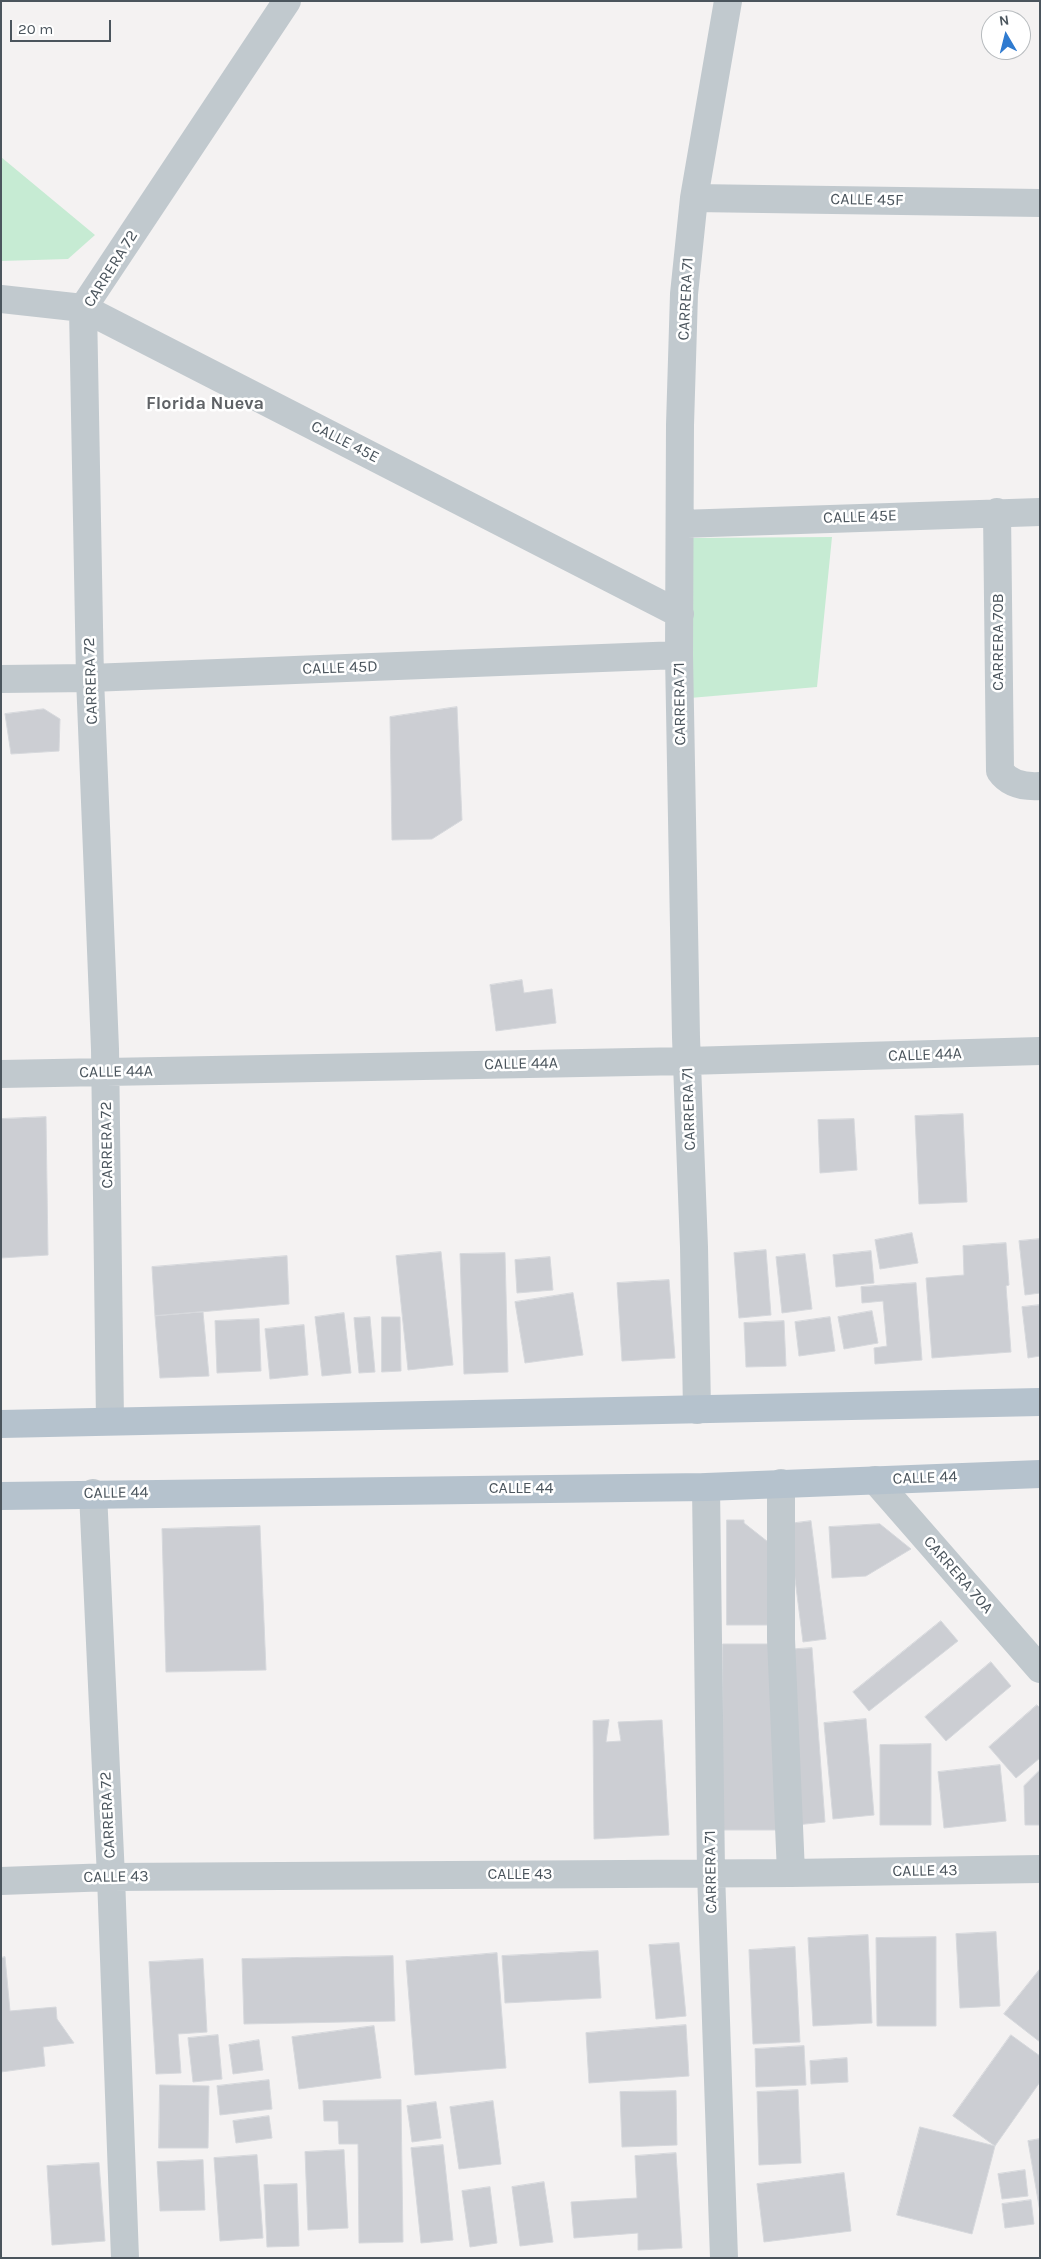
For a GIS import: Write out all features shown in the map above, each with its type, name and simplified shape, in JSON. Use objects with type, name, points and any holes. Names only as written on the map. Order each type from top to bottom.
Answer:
[{"type":"main road","points":[[1,1424],[1040,1402]]},
{"type":"main road","name":"CALLE 44","points":[[1,1496],[93,1493],[706,1487],[1040,1474]]},
{"type":"street","name":"CARRERA 72","points":[[110,1422],[105,1072],[90,678],[83,308],[287,1]]},
{"type":"street","name":"CARRERA 71","points":[[697,1410],[687,1061],[679,656],[680,425],[684,294],[694,198],[728,1]]},
{"type":"street","name":"CALLE 45F","points":[[694,198],[1040,203]]},
{"type":"street","name":"CALLE 45E","points":[[1,299],[83,308],[680,614]]},
{"type":"street","name":"CARRERA 70B","points":[[997,512],[1000,771],[1005,778],[1017,784],[1040,786]]},
{"type":"street","name":"CALLE 45E","points":[[680,524],[1040,512]]},
{"type":"street","name":"CALLE 45D","points":[[1,679],[90,678],[679,656]]},
{"type":"street","name":"CALLE 44A","points":[[1,1074],[687,1061],[1040,1052]]},
{"type":"street","name":"CARRERA 70A","points":[[875,1480],[1040,1670]]},
{"type":"street","points":[[782,1483],[781,1639],[791,1873]]},
{"type":"street","name":"CARRERA 71","points":[[706,1487],[711,1872],[724,2258]]},
{"type":"street","name":"CARRERA 72","points":[[93,1493],[126,2258]]},
{"type":"street","name":"CALLE 43","points":[[1,1881],[111,1877],[791,1873],[1040,1868]]},
{"type":"green space","points":[[1,157],[95,235],[68,259],[1,261]]},
{"type":"green space","points":[[832,537],[817,687],[690,698],[689,538]]},
{"type":"building","points":[[457,707],[462,820],[432,839],[392,840],[390,717]]},
{"type":"building","points":[[44,709],[60,719],[59,751],[11,754],[5,714]]},
{"type":"building","points":[[522,980],[524,993],[552,989],[556,1023],[496,1031],[490,985]]},
{"type":"building","points":[[963,1114],[967,1202],[919,1204],[915,1116]]},
{"type":"building","points":[[46,1117],[48,1255],[1,1258],[1,1119]]},
{"type":"building","points":[[854,1119],[857,1170],[820,1173],[818,1120]]},
{"type":"building","points":[[912,1233],[918,1263],[880,1269],[875,1240]]},
{"type":"building","points":[[1040,1239],[1040,1293],[1025,1295],[1019,1241]]},
{"type":"building","points":[[1006,1243],[1009,1285],[1006,1286],[1011,1352],[932,1358],[926,1278],[964,1275],[963,1246]]},
{"type":"building","points":[[766,1250],[771,1315],[739,1318],[734,1253]]},
{"type":"building","points":[[871,1251],[874,1283],[836,1287],[833,1255]]},
{"type":"building","points":[[441,1252],[453,1365],[408,1370],[396,1256]]},
{"type":"building","points":[[505,1253],[508,1372],[464,1374],[460,1254]]},
{"type":"building","points":[[805,1254],[812,1309],[782,1313],[776,1257]]},
{"type":"building","points":[[287,1256],[289,1304],[155,1316],[152,1267]]},
{"type":"building","points":[[550,1257],[553,1290],[517,1293],[515,1260]]},
{"type":"building","points":[[669,1280],[675,1358],[622,1361],[617,1283]]},
{"type":"building","points":[[916,1283],[922,1360],[875,1364],[874,1348],[887,1346],[883,1301],[862,1303],[861,1287]]},
{"type":"building","points":[[573,1293],[583,1355],[525,1363],[515,1302]]},
{"type":"building","points":[[1040,1305],[1040,1356],[1028,1358],[1022,1307]]},
{"type":"building","points":[[872,1311],[878,1343],[844,1349],[838,1317]]},
{"type":"building","points":[[203,1312],[209,1376],[160,1378],[155,1316]]},
{"type":"building","points":[[344,1313],[351,1373],[322,1376],[315,1317]]},
{"type":"building","points":[[370,1317],[375,1372],[359,1373],[354,1318]]},
{"type":"building","points":[[382,1317],[400,1317],[401,1371],[382,1372]]},
{"type":"building","points":[[830,1317],[835,1351],[799,1356],[795,1322]]},
{"type":"building","points":[[259,1319],[261,1371],[217,1373],[215,1321]]},
{"type":"building","points":[[784,1321],[786,1366],[746,1367],[744,1323]]},
{"type":"building","points":[[304,1325],[308,1375],[270,1379],[265,1329]]},
{"type":"building","points":[[727,1520],[744,1520],[744,1523],[777,1549],[779,1625],[727,1625]]},
{"type":"building","points":[[811,1521],[826,1639],[803,1642],[788,1524]]},
{"type":"building","points":[[880,1524],[911,1549],[866,1576],[832,1578],[829,1527]]},
{"type":"building","points":[[260,1526],[266,1670],[166,1672],[162,1529]]},
{"type":"building","points":[[941,1621],[958,1641],[869,1711],[853,1692]]},
{"type":"building","points":[[723,1644],[778,1644],[777,1830],[723,1830]]},
{"type":"building","points":[[812,1648],[825,1822],[796,1825],[783,1650]]},
{"type":"building","points":[[991,1662],[1011,1686],[946,1741],[925,1717]]},
{"type":"building","points":[[1037,1705],[1040,1708],[1040,1758],[1016,1778],[989,1747]]},
{"type":"building","points":[[866,1719],[874,1815],[833,1819],[824,1723]]},
{"type":"building","points":[[609,1720],[606,1742],[621,1741],[618,1722],[662,1720],[669,1835],[594,1839],[593,1721]]},
{"type":"building","points":[[931,1744],[931,1825],[880,1825],[880,1745]]},
{"type":"building","points":[[1000,1765],[1006,1821],[944,1828],[938,1772]]},
{"type":"building","points":[[1040,1770],[1040,1825],[1025,1825],[1024,1786]]},
{"type":"building","points":[[996,1932],[1000,2006],[960,2008],[956,1934]]},
{"type":"building","points":[[868,1935],[872,2023],[813,2026],[808,1938]]},
{"type":"building","points":[[936,1937],[936,2026],[877,2026],[876,1938]]},
{"type":"building","points":[[679,1943],[686,2016],[656,2019],[649,1945]]},
{"type":"building","points":[[795,1947],[800,2042],[753,2044],[749,1950]]},
{"type":"building","points":[[598,1951],[601,1998],[505,2003],[502,1956]]},
{"type":"building","points":[[497,1953],[506,2068],[415,2075],[406,1961]]},
{"type":"building","points":[[393,1956],[395,2021],[244,2024],[242,1959]]},
{"type":"building","points":[[5,1957],[10,2011],[56,2007],[57,2019],[74,2043],[43,2047],[45,2066],[1,2072],[1,1958]]},
{"type":"building","points":[[203,1959],[207,2032],[178,2034],[181,2073],[156,2074],[149,1962]]},
{"type":"building","points":[[1040,1969],[1040,2042],[1004,2014]]},
{"type":"building","points":[[686,2025],[689,2076],[589,2083],[586,2033]]},
{"type":"building","points":[[374,2026],[381,2078],[299,2089],[292,2037]]},
{"type":"building","points":[[218,2035],[222,2079],[193,2082],[188,2038]]},
{"type":"building","points":[[1011,2035],[1040,2056],[1040,2082],[995,2146],[953,2116]]},
{"type":"building","points":[[259,2040],[263,2070],[233,2074],[229,2045]]},
{"type":"building","points":[[804,2046],[806,2085],[756,2087],[755,2049]]},
{"type":"building","points":[[847,2058],[848,2082],[811,2084],[810,2061]]},
{"type":"building","points":[[269,2080],[272,2109],[220,2115],[217,2086]]},
{"type":"building","points":[[160,2085],[209,2086],[208,2148],[159,2148]]},
{"type":"building","points":[[798,2090],[801,2163],[759,2165],[757,2092]]},
{"type":"building","points":[[676,2091],[677,2145],[622,2147],[620,2092]]},
{"type":"building","points":[[401,2100],[403,2242],[359,2243],[358,2144],[339,2144],[338,2121],[324,2121],[323,2101]]},
{"type":"building","points":[[493,2101],[501,2164],[459,2169],[450,2107]]},
{"type":"building","points":[[436,2102],[441,2138],[412,2142],[407,2106]]},
{"type":"building","points":[[269,2116],[272,2138],[236,2143],[233,2121]]},
{"type":"building","points":[[920,2127],[995,2146],[972,2234],[897,2215]]},
{"type":"building","points":[[1040,2139],[1040,2212],[1028,2141]]},
{"type":"building","points":[[443,2145],[453,2240],[421,2243],[411,2148]]},
{"type":"building","points":[[344,2150],[348,2228],[308,2230],[305,2152]]},
{"type":"building","points":[[676,2153],[682,2248],[638,2250],[638,2233],[574,2238],[571,2202],[637,2198],[635,2156]]},
{"type":"building","points":[[257,2155],[263,2238],[220,2241],[214,2158]]},
{"type":"building","points":[[203,2160],[205,2210],[160,2211],[157,2162]]},
{"type":"building","points":[[99,2163],[105,2241],[52,2245],[47,2166]]},
{"type":"building","points":[[1025,2170],[1028,2196],[1002,2199],[998,2174]]},
{"type":"building","points":[[844,2173],[851,2231],[764,2242],[757,2184]]},
{"type":"building","points":[[544,2182],[553,2242],[520,2246],[512,2187]]},
{"type":"building","points":[[297,2184],[299,2246],[267,2247],[264,2185]]},
{"type":"building","points":[[490,2187],[497,2243],[470,2247],[462,2191]]},
{"type":"building","points":[[1031,2200],[1034,2224],[1005,2228],[1002,2204]]},
{"type":"district","name":"Florida Nueva","points":[[205,404]]}]
